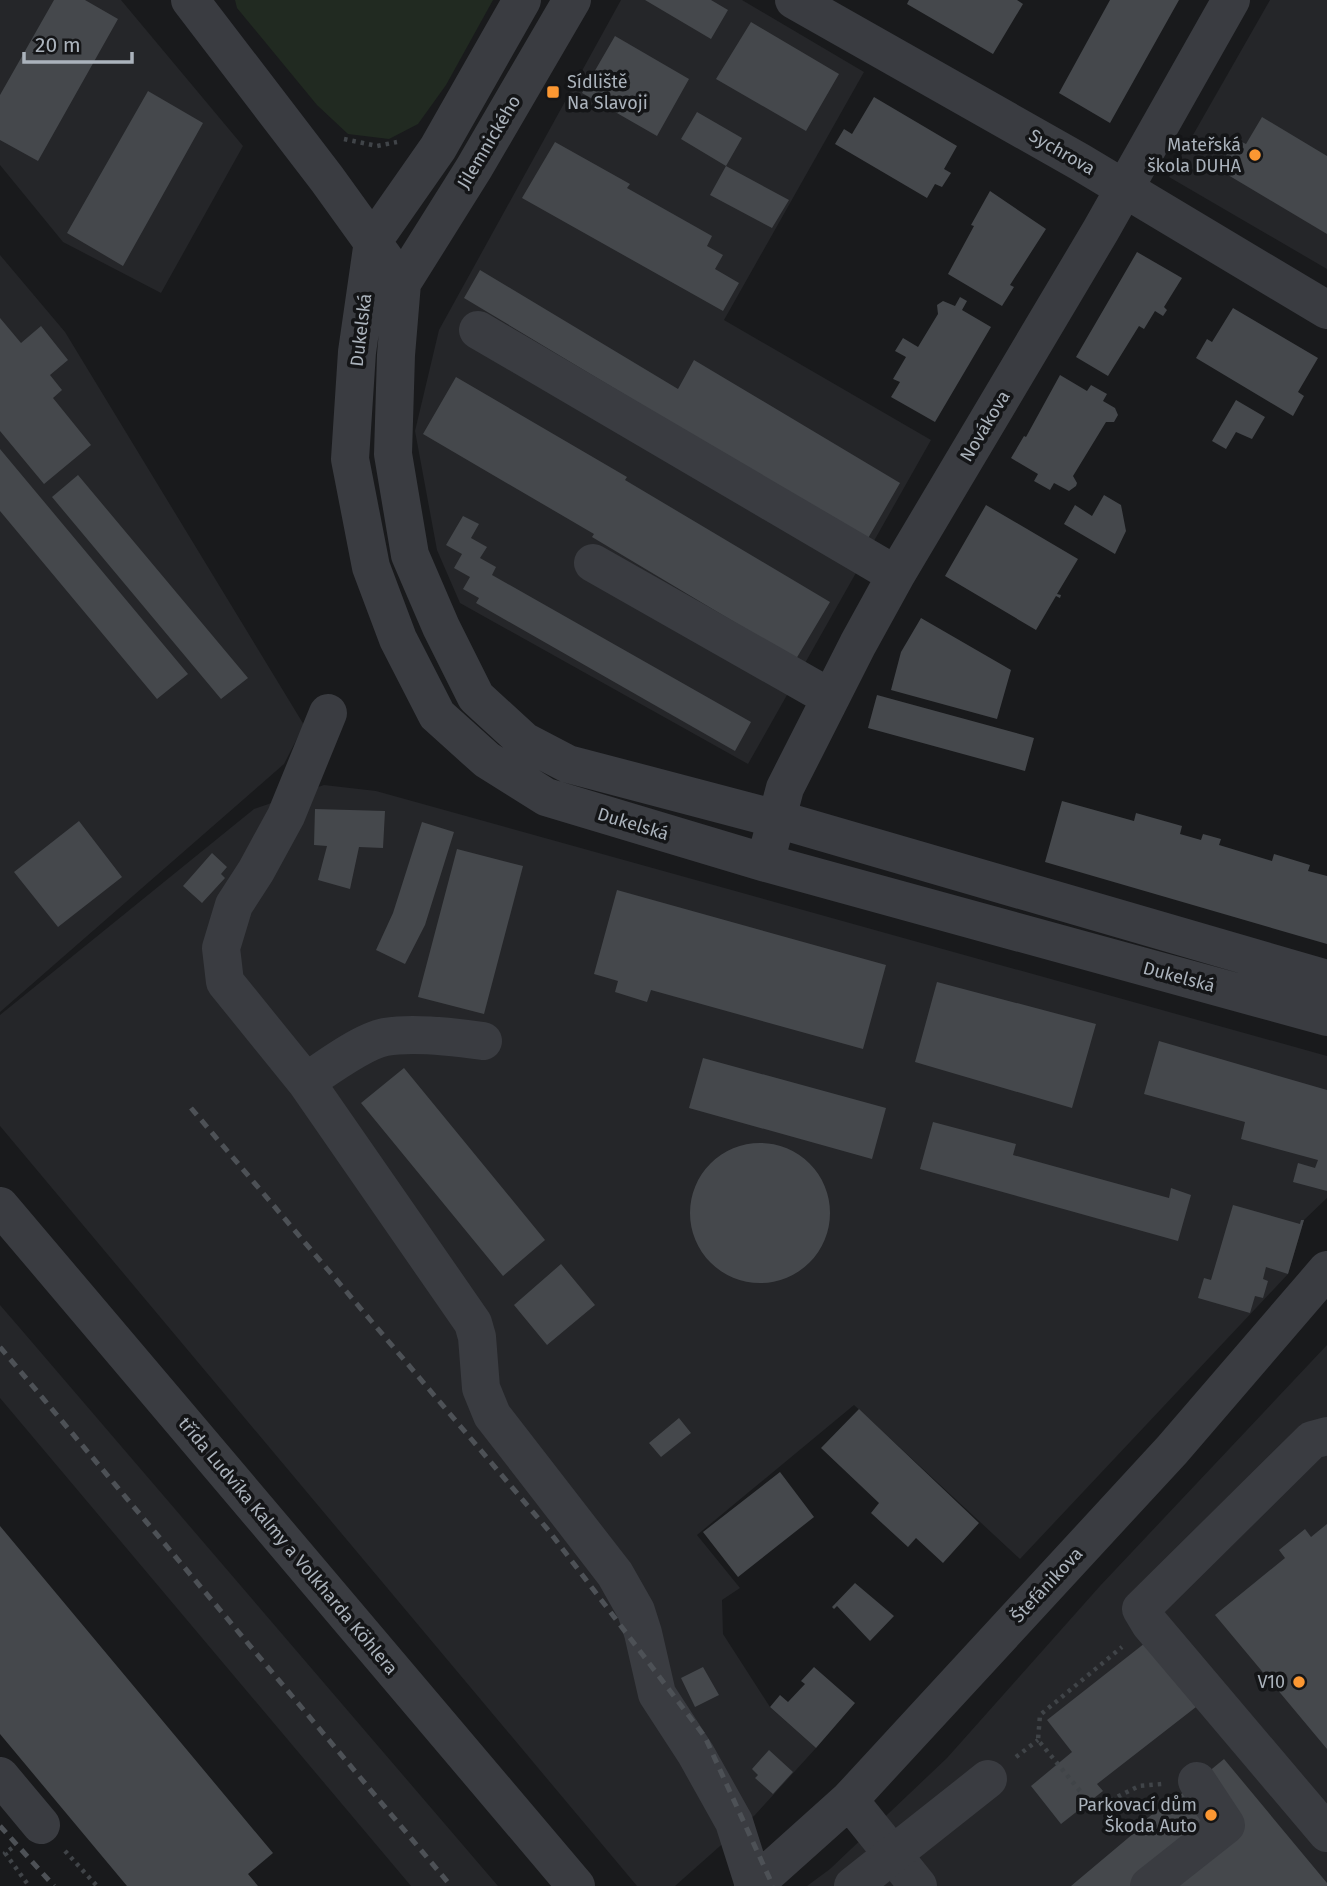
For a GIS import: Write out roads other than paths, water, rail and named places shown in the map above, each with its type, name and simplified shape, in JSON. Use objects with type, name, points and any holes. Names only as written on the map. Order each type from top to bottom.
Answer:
[{"type":"street","points":[[190,0],[373,240],[402,283]]},
{"type":"street","points":[[373,240],[438,148],[522,0]]},
{"type":"street","name":"Jilemnického","points":[[402,283],[474,168],[572,0]]},
{"type":"street","name":"Sychrova","points":[[794,0],[1124,188],[1327,310]]},
{"type":"street","name":"Novákova","points":[[765,863],[785,788],[829,697],[896,575],[1124,188],[1231,0]]},
{"type":"street","name":"Dukelská","points":[[373,240],[357,352],[349,459],[371,567],[398,639],[437,715],[487,760],[546,797],[765,863],[1327,1017]]},
{"type":"street","name":"Dukelská","points":[[402,283],[396,355],[393,454],[410,555],[441,627],[476,697],[524,741],[568,764],[777,819],[1327,979]]},
{"type":"street","points":[[478,330],[896,575]]},
{"type":"street","points":[[593,563],[829,697]]},
{"type":"street","points":[[328,713],[286,816],[234,905],[221,948],[225,982],[306,1082],[473,1323],[477,1338],[481,1388],[492,1415],[615,1574],[629,1598],[643,1633],[657,1694],[696,1754],[734,1822],[759,1881]]},
{"type":"street","points":[[306,1082],[345,1056],[384,1037],[442,1036],[483,1041]]},
{"type":"street","name":"třída Ludvíka Kalmy a Volkharda Köhlera","points":[[0,1206],[576,1886]]},
{"type":"street","name":"Štefánikova","points":[[759,1881],[849,1800],[1172,1450],[1327,1270]]},
{"type":"street","points":[[1327,1436],[1312,1440],[1141,1609],[1150,1624],[1327,1833]]},
{"type":"street","points":[[0,1776],[41,1825]]},
{"type":"street","points":[[853,1886],[988,1779]]},
{"type":"street","points":[[1149,1886],[1226,1825],[1197,1781]]},
{"type":"street","points":[[849,1800],[918,1886]]},
{"type":"railway","points":[[191,1108],[549,1531],[705,1737],[773,1886]]},
{"type":"railway","points":[[0,1347],[451,1886]]},
{"type":"railway","points":[[0,1826],[54,1886]]},
{"type":"place","name":"Sídliště Na Slavoji","points":[[553,92]]},
{"type":"place","name":"Mateřská škola DUHA","points":[[1255,155]]},
{"type":"place","name":"V10","points":[[1299,1682]]},
{"type":"place","name":"Parkovací dům Škoda Auto","points":[[1211,1815]]}]
